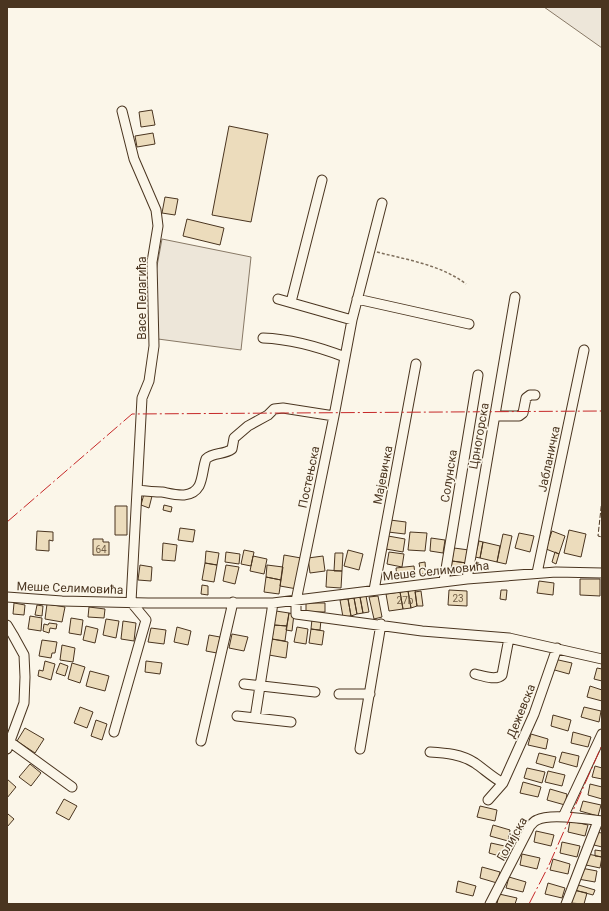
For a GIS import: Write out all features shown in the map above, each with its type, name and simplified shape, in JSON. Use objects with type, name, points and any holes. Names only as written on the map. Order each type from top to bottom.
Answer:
[{"type":"street","name":"Васе Пелагића","points":[[122,111],[134,159],[154,203],[158,226],[152,262],[154,346],[149,381],[142,398],[131,602]]},
{"type":"street","points":[[291,302],[322,180]]},
{"type":"street","name":"Постењска","points":[[296,601],[352,320],[382,203]]},
{"type":"street","name":"Црногорска","points":[[467,579],[515,297]]},
{"type":"street","points":[[278,299],[352,320]]},
{"type":"street","points":[[357,300],[469,324]]},
{"type":"street","points":[[263,338],[277,338],[313,346],[345,357]]},
{"type":"street","name":"Јабланичка","points":[[537,573],[584,350]]},
{"type":"street","name":"Мајевичка","points":[[374,590],[416,364]]},
{"type":"street","name":"Солунска","points":[[444,581],[478,375]]},
{"type":"street","points":[[495,416],[519,416],[522,413],[526,398],[530,395],[535,396]]},
{"type":"street","points":[[136,490],[172,495],[191,493],[198,487],[206,459],[209,456],[228,452],[232,449],[234,438],[248,426],[274,410],[283,408],[334,416]]},
{"type":"street","name":"Меше Селимовића","points":[[7,598],[62,601],[273,603],[444,581],[556,572],[602,573]]},
{"type":"street","points":[[296,601],[295,612],[297,616],[381,624],[422,631],[509,638],[602,659]]},
{"type":"street","name":"Меше Селимовића","points":[[114,732],[146,620],[131,602]]},
{"type":"street","points":[[201,741],[233,602]]},
{"type":"street","points":[[255,718],[273,603]]},
{"type":"street","points":[[360,749],[381,624]]},
{"type":"street","points":[[7,626],[24,655],[26,677],[24,703],[8,745],[72,787]]},
{"type":"street","points":[[474,674],[496,678],[502,675],[509,638]]},
{"type":"street","name":"Дежевска","points":[[488,800],[503,782],[534,714],[557,648]]},
{"type":"street","points":[[244,684],[315,692]]},
{"type":"street","points":[[339,694],[370,694]]},
{"type":"street","points":[[237,716],[292,722]]},
{"type":"street","points":[[563,817],[602,734]]},
{"type":"street","points":[[430,752],[449,753],[462,757],[475,763],[493,777],[503,782]]},
{"type":"street","name":"Голијска","points":[[490,904],[530,826],[535,820],[541,818],[563,817],[600,821],[566,904]]},
{"type":"path","points":[[370,250],[443,270],[457,277],[466,284]]},
{"type":"shaded area","points":[[544,7],[602,7],[602,48]]},
{"type":"shaded area","points":[[162,239],[251,257],[241,350],[158,339],[155,277]]},
{"type":"building","points":[[152,110],[155,125],[141,127],[139,112]]},
{"type":"building","points":[[229,126],[268,134],[251,222],[212,215]]},
{"type":"building","points":[[153,133],[155,144],[137,147],[135,136]]},
{"type":"building","points":[[165,197],[178,199],[175,215],[162,213]]},
{"type":"building","points":[[187,219],[224,228],[220,245],[183,236]]},
{"type":"building","points":[[144,494],[152,496],[149,508],[141,505]]},
{"type":"building","points":[[164,505],[172,507],[171,512],[163,510]]},
{"type":"building","points":[[115,506],[127,506],[127,535],[115,535]]},
{"type":"building","points":[[390,520],[406,522],[405,534],[388,532]]},
{"type":"building","points":[[180,528],[195,530],[193,542],[178,540]]},
{"type":"building","points":[[569,530],[586,534],[581,557],[564,553]]},
{"type":"building","points":[[37,531],[53,532],[53,541],[49,540],[49,551],[36,550]]},
{"type":"building","points":[[552,531],[565,536],[559,554],[546,549]]},
{"type":"building","points":[[410,532],[427,533],[425,551],[408,550]]},
{"type":"building","points":[[519,533],[534,536],[530,552],[515,548]]},
{"type":"building","points":[[503,534],[512,536],[506,564],[497,562]]},
{"type":"building","points":[[388,536],[405,539],[403,552],[386,549]]},
{"type":"building","points":[[431,538],[445,540],[443,553],[430,551]]},
{"type":"building","points":[[93,539],[103,539],[103,542],[109,542],[109,555],[93,555]]},
{"type":"building","points":[[479,541],[483,542],[480,558],[475,557]]},
{"type":"building","points":[[483,542],[500,546],[497,562],[480,558]]},
{"type":"building","points":[[163,543],[177,545],[175,561],[162,560]]},
{"type":"building","points":[[454,548],[469,550],[467,563],[452,561]]},
{"type":"building","points":[[244,550],[254,552],[251,566],[241,564]]},
{"type":"building","points":[[348,550],[363,554],[359,570],[344,566]]},
{"type":"building","points":[[206,551],[219,553],[217,565],[205,563]]},
{"type":"building","points":[[226,552],[240,554],[239,564],[225,562]]},
{"type":"building","points":[[389,552],[404,554],[402,567],[387,564]]},
{"type":"building","points":[[555,552],[559,554],[556,564],[552,562]]},
{"type":"building","points":[[335,553],[343,553],[342,571],[334,571]]},
{"type":"building","points":[[284,555],[301,558],[297,589],[280,586]]},
{"type":"building","points":[[253,556],[267,559],[264,574],[250,571]]},
{"type":"building","points":[[323,556],[325,571],[310,573],[308,558]]},
{"type":"building","points":[[452,561],[466,563],[464,572],[451,569]]},
{"type":"building","points":[[425,562],[426,574],[421,574],[419,563]]},
{"type":"building","points":[[205,563],[217,565],[214,582],[202,580]]},
{"type":"building","points":[[140,565],[152,567],[151,581],[138,580]]},
{"type":"building","points":[[226,565],[239,567],[235,584],[223,581]]},
{"type":"building","points":[[267,565],[283,567],[281,580],[266,577]]},
{"type":"building","points":[[414,566],[415,575],[397,577],[396,568]]},
{"type":"building","points":[[327,570],[342,571],[341,588],[326,587]]},
{"type":"building","points":[[266,577],[281,580],[279,594],[264,592]]},
{"type":"building","points":[[580,579],[600,579],[600,596],[580,595]]},
{"type":"building","points":[[539,581],[554,583],[553,595],[537,593]]},
{"type":"building","points":[[202,585],[208,586],[208,595],[201,594]]},
{"type":"building","points":[[415,590],[417,606],[411,608],[408,591]]},
{"type":"building","points":[[449,590],[467,591],[467,606],[448,605]]},
{"type":"building","points":[[501,590],[507,590],[506,600],[500,599]]},
{"type":"building","points":[[408,591],[411,608],[403,609],[400,592]]},
{"type":"building","points":[[421,591],[423,606],[417,606],[415,592]]},
{"type":"building","points":[[400,592],[403,609],[389,611],[386,594]]},
{"type":"building","points":[[366,596],[369,612],[363,613],[360,597]]},
{"type":"building","points":[[378,596],[382,617],[374,619],[369,597]]},
{"type":"building","points":[[360,597],[363,613],[357,614],[354,598]]},
{"type":"building","points":[[354,598],[357,614],[351,616],[348,599]]},
{"type":"building","points":[[348,599],[351,616],[343,617],[340,600]]},
{"type":"building","points":[[14,603],[25,605],[24,615],[13,614]]},
{"type":"building","points":[[306,603],[325,603],[325,612],[306,612]]},
{"type":"building","points":[[47,604],[65,607],[62,622],[45,619]]},
{"type":"building","points":[[37,605],[43,606],[42,616],[35,615]]},
{"type":"building","points":[[89,607],[105,609],[104,618],[88,617]]},
{"type":"building","points":[[276,611],[289,613],[287,626],[274,625]]},
{"type":"building","points":[[289,613],[294,614],[292,631],[286,630]]},
{"type":"building","points":[[30,616],[42,618],[41,631],[28,629]]},
{"type":"building","points":[[71,618],[83,620],[81,635],[69,633]]},
{"type":"building","points":[[106,619],[119,621],[116,638],[103,635]]},
{"type":"building","points":[[312,619],[321,620],[320,630],[311,629]]},
{"type":"building","points":[[123,621],[136,623],[134,641],[121,639]]},
{"type":"building","points":[[49,623],[57,624],[56,629],[50,628],[49,633],[43,631],[44,624],[48,625]]},
{"type":"building","points":[[274,625],[287,626],[285,641],[272,639]]},
{"type":"building","points":[[86,626],[98,629],[95,643],[83,640]]},
{"type":"building","points":[[177,627],[191,631],[188,645],[174,642]]},
{"type":"building","points":[[297,627],[308,629],[306,644],[294,642]]},
{"type":"building","points":[[151,628],[166,630],[164,644],[148,642]]},
{"type":"building","points":[[311,629],[324,631],[322,645],[309,643]]},
{"type":"building","points":[[232,634],[248,637],[244,651],[229,648]]},
{"type":"building","points":[[209,635],[220,637],[217,653],[206,651]]},
{"type":"building","points":[[272,639],[288,642],[286,658],[269,655]]},
{"type":"building","points":[[42,640],[57,642],[55,653],[52,653],[51,658],[39,656]]},
{"type":"building","points":[[62,645],[75,648],[73,662],[60,660]]},
{"type":"building","points":[[554,659],[572,663],[569,674],[551,669]]},
{"type":"building","points":[[45,661],[55,664],[51,680],[38,676],[39,670],[43,671]]},
{"type":"building","points":[[146,661],[162,663],[160,674],[145,672]]},
{"type":"building","points":[[60,663],[68,666],[65,676],[56,673]]},
{"type":"building","points":[[72,663],[85,667],[80,683],[68,679]]},
{"type":"building","points":[[597,668],[602,669],[602,681],[594,679]]},
{"type":"building","points":[[90,671],[109,676],[105,691],[86,686]]},
{"type":"building","points":[[590,686],[602,690],[602,701],[587,697]]},
{"type":"building","points":[[80,707],[93,712],[87,728],[74,723]]},
{"type":"building","points":[[584,707],[601,711],[599,722],[581,717]]},
{"type":"building","points":[[553,715],[571,720],[568,731],[551,726]]},
{"type":"building","points":[[96,720],[107,724],[102,740],[91,736]]},
{"type":"building","points":[[25,728],[44,739],[35,753],[17,741]]},
{"type":"building","points":[[573,732],[591,737],[588,747],[571,743]]},
{"type":"building","points":[[531,734],[548,739],[546,749],[528,745]]},
{"type":"building","points":[[562,752],[579,756],[577,767],[559,762]]},
{"type":"building","points":[[539,753],[556,757],[553,768],[536,763]]},
{"type":"building","points":[[30,764],[41,773],[31,786],[19,777]]},
{"type":"building","points":[[595,766],[602,768],[602,779],[592,777]]},
{"type":"building","points":[[527,768],[545,772],[542,783],[524,778]]},
{"type":"building","points":[[548,771],[565,775],[562,786],[545,782]]},
{"type":"building","points":[[7,779],[16,787],[7,798]]},
{"type":"building","points":[[523,782],[541,787],[538,797],[520,793]]},
{"type":"building","points":[[590,784],[602,787],[602,799],[588,795]]},
{"type":"building","points":[[550,789],[567,794],[565,805],[547,800]]},
{"type":"building","points":[[64,799],[77,806],[69,820],[56,813]]},
{"type":"building","points":[[583,801],[601,805],[598,816],[580,811]]},
{"type":"building","points":[[480,806],[497,810],[495,821],[477,817]]},
{"type":"building","points":[[8,814],[14,819],[7,827],[7,816]]},
{"type":"building","points":[[570,821],[588,825],[585,836],[568,832]]},
{"type":"building","points":[[493,825],[510,830],[508,841],[490,836]]},
{"type":"building","points":[[536,831],[554,835],[551,846],[534,842]]},
{"type":"building","points":[[595,832],[602,833],[602,847],[594,845]]},
{"type":"building","points":[[562,842],[580,846],[577,857],[560,853]]},
{"type":"building","points":[[491,843],[509,847],[506,858],[489,853]]},
{"type":"building","points":[[595,850],[602,851],[602,857],[595,856]]},
{"type":"building","points":[[522,854],[540,858],[537,869],[520,865]]},
{"type":"building","points":[[588,854],[602,857],[600,868],[586,865]]},
{"type":"building","points":[[553,859],[570,864],[568,874],[550,870]]},
{"type":"building","points":[[482,867],[500,872],[497,883],[480,878]]},
{"type":"building","points":[[581,868],[597,871],[595,882],[578,879]]},
{"type":"building","points":[[509,877],[526,882],[523,892],[506,888]]},
{"type":"building","points":[[458,881],[476,886],[473,896],[456,892]]},
{"type":"building","points":[[548,883],[565,888],[562,898],[545,894]]},
{"type":"building","points":[[575,884],[595,890],[593,895],[574,890]]},
{"type":"building","points":[[574,890],[587,893],[584,904],[570,903]]},
{"type":"building","points":[[499,894],[517,898],[515,904],[497,904]]},
{"type":"fence","points":[[602,499],[598,536],[602,537]]},
{"type":"power","points":[[7,522],[132,414],[602,411]]},
{"type":"power","points":[[529,904],[549,865],[602,745]]}]
